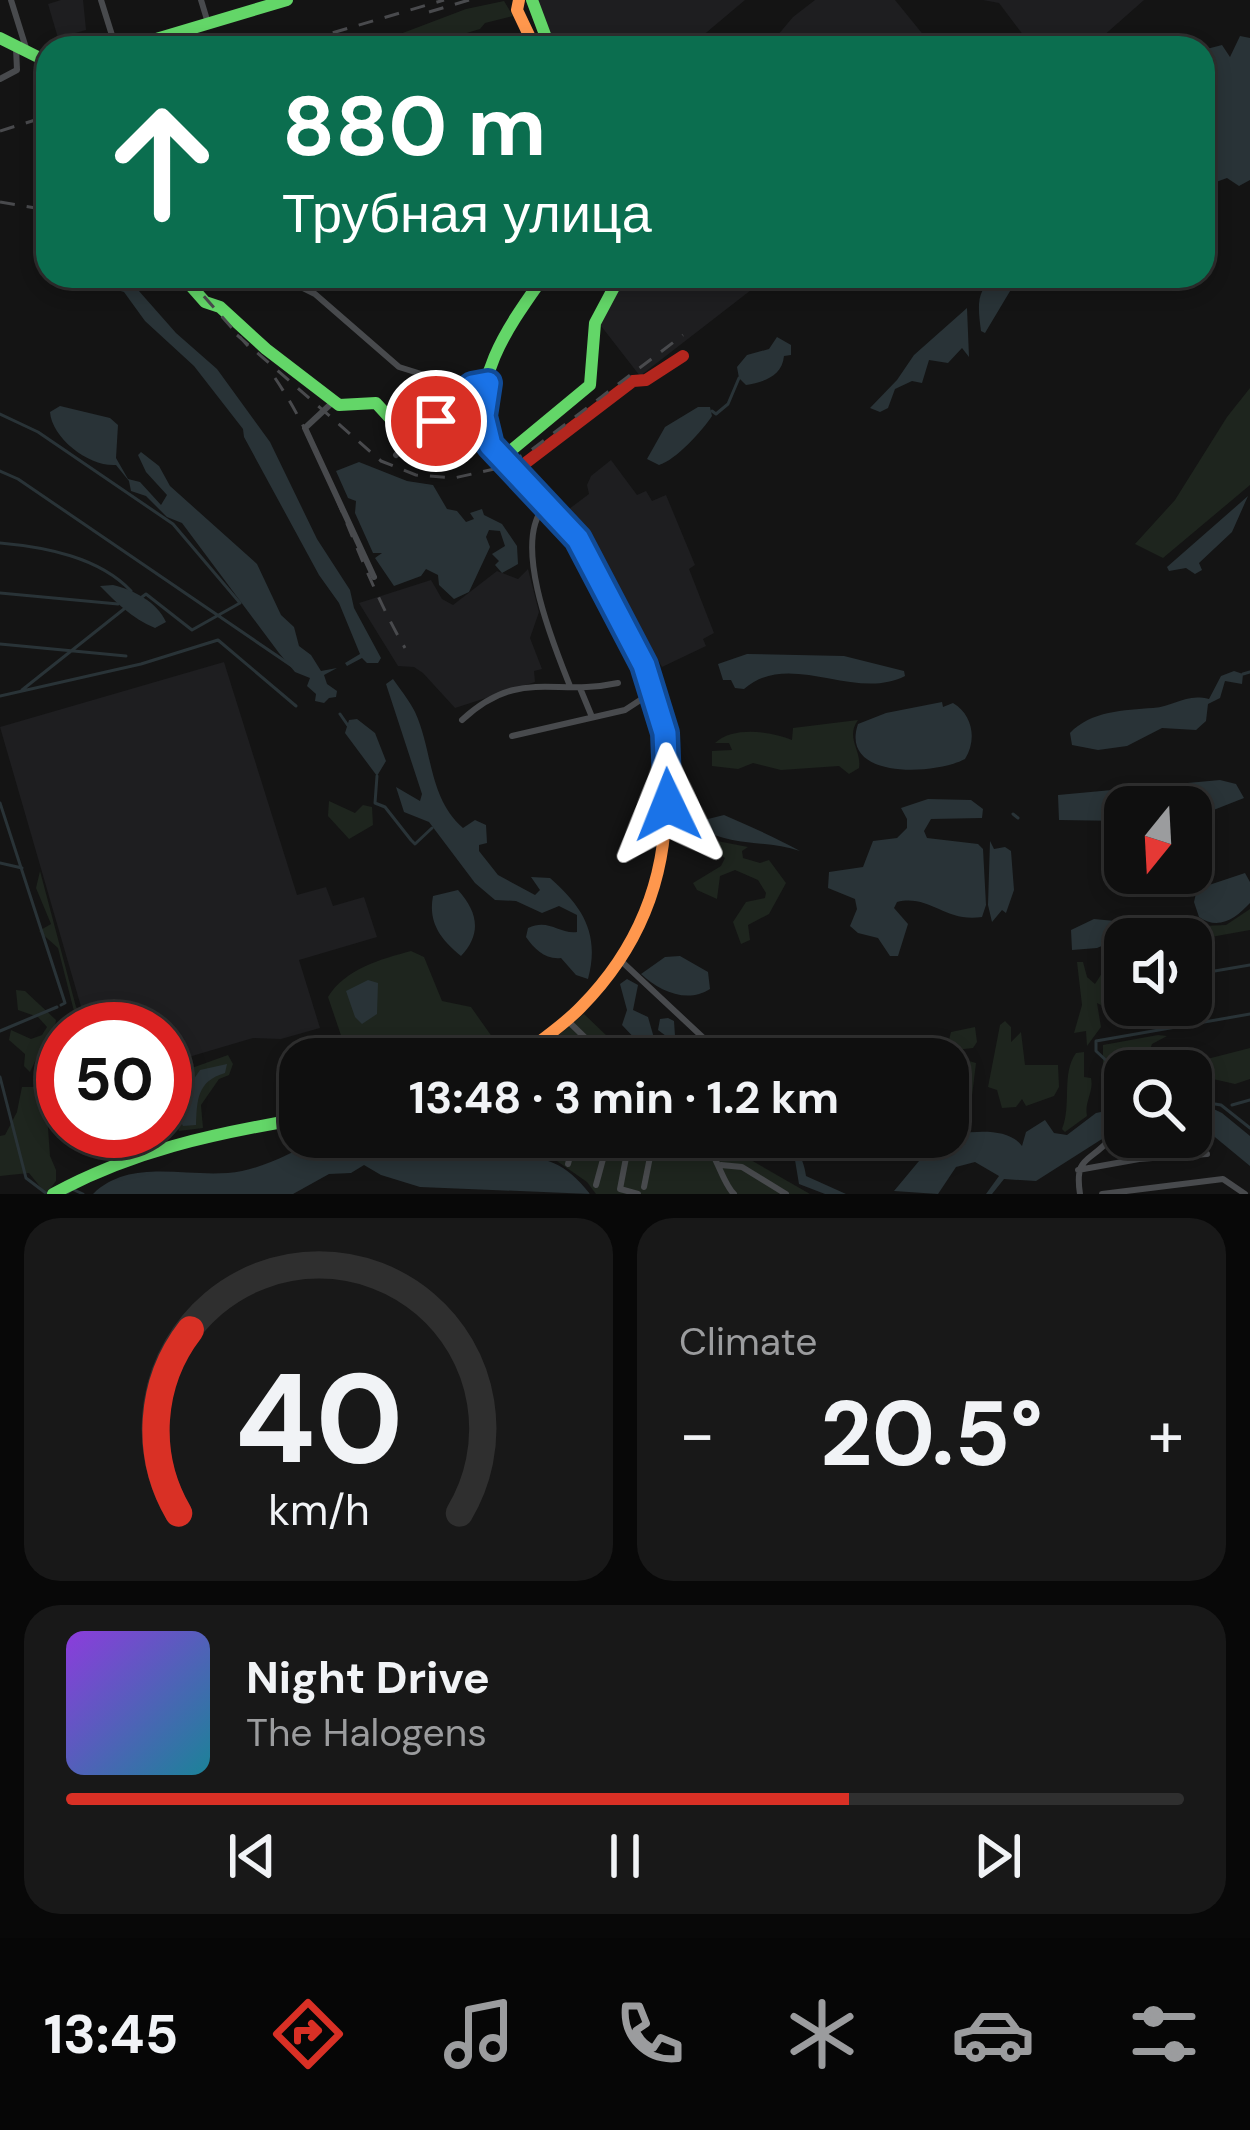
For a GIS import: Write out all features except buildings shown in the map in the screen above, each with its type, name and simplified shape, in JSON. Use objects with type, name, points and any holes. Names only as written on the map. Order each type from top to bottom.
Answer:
[{"type":"main road","points":[[165,36],[287,0]]},
{"type":"main road","points":[[521,0],[518,10],[535,36]]},
{"type":"main road","points":[[532,0],[540,36]]},
{"type":"main road","points":[[0,38],[36,57]]},
{"type":"main road","points":[[193,288],[334,401],[348,408],[378,404],[409,439]]},
{"type":"main road","points":[[536,288],[503,339],[488,383],[485,431],[490,445],[588,555],[638,650],[654,691],[667,748],[667,824],[649,898],[619,959],[548,1038]]},
{"type":"main road","points":[[502,458],[590,385],[595,323],[614,288]]},
{"type":"main road","points":[[515,471],[633,381],[646,380],[683,356]]},
{"type":"main road","points":[[53,1194],[105,1165],[149,1148],[279,1123]]},
{"type":"street","points":[[0,80],[16,70],[21,51],[11,0]]},
{"type":"street","points":[[101,0],[112,36]]},
{"type":"street","points":[[201,0],[208,23]]},
{"type":"street","points":[[303,288],[399,367],[431,377],[459,398]]},
{"type":"street","points":[[396,455],[472,386],[488,383]]},
{"type":"street","points":[[334,401],[305,430],[374,577]]},
{"type":"street","points":[[547,504],[538,514],[532,560],[570,686]]},
{"type":"street","points":[[462,720],[481,700],[530,685],[580,688],[617,682]]},
{"type":"street","points":[[580,688],[592,717]]},
{"type":"street","points":[[512,736],[625,710],[654,691]]},
{"type":"street","points":[[619,959],[704,1038]]},
{"type":"street","points":[[568,1021],[585,1038]]},
{"type":"street","points":[[1080,1194],[1080,1163],[1104,1146]]},
{"type":"street","points":[[568,1164],[570,1158]]},
{"type":"street","points":[[596,1185],[603,1158]]},
{"type":"street","points":[[626,1158],[620,1189],[641,1191],[649,1158]]},
{"type":"street","points":[[716,1158],[727,1189],[734,1194]]},
{"type":"street","points":[[1078,1170],[1153,1158]]},
{"type":"street","points":[[721,1165],[742,1167],[786,1194]]},
{"type":"street","points":[[1102,1194],[1222,1179],[1245,1194]]},
{"type":"shaded area","points":[[83,0],[86,30],[57,36],[48,4]]},
{"type":"shaded area","points":[[536,0],[745,0],[702,36],[549,36]]},
{"type":"shaded area","points":[[815,0],[895,0],[924,36],[777,36]]},
{"type":"shaded area","points":[[983,0],[1144,0],[1103,36],[1024,36],[999,3]]},
{"type":"shaded area","points":[[504,1],[513,16],[457,36],[395,36],[466,9]]},
{"type":"shaded area","points":[[1240,36],[1250,38],[1250,180],[1239,186],[1227,178],[1215,181],[1215,47],[1222,45],[1230,57]]},
{"type":"shaded area","points":[[110,288],[136,288],[176,333],[217,369],[270,442],[317,539],[350,590],[354,608],[381,658],[378,663],[362,658],[347,666],[360,654],[339,603],[319,575],[243,429],[194,366],[145,321],[124,292]]},
{"type":"shaded area","points":[[619,288],[754,288],[640,376],[598,322]]},
{"type":"shaded area","points":[[985,288],[1012,288],[985,333],[981,331],[980,299]]},
{"type":"shaded area","points":[[967,308],[969,357],[962,348],[948,363],[929,360],[922,383],[912,381],[895,389],[888,408],[880,412],[870,408],[914,355]]},
{"type":"shaded area","points":[[777,337],[791,345],[791,355],[784,356],[771,377],[746,385],[737,367],[747,355],[769,349]]},
{"type":"shaded area","points":[[1250,388],[1250,485],[1163,558],[1135,544],[1175,500]]},
{"type":"shaded area","points":[[60,406],[110,418],[118,425],[116,458],[128,479],[140,482],[161,505],[167,495],[146,472],[138,455],[141,452],[159,466],[170,486],[257,564],[281,615],[294,627],[299,646],[321,671],[337,668],[324,675],[337,691],[336,697],[324,703],[315,701],[316,694],[307,686],[310,678],[295,672],[279,653],[182,523],[167,517],[146,496],[131,491],[116,465],[95,461],[65,441],[50,412]]},
{"type":"shaded area","points":[[698,407],[710,407],[712,416],[688,444],[659,465],[647,459],[665,427]]},
{"type":"shaded area","points":[[611,460],[637,495],[646,491],[652,501],[666,495],[695,565],[689,569],[714,633],[703,639],[706,646],[662,667],[645,636],[639,638],[596,555],[595,544],[580,524],[574,528],[561,515],[589,494],[591,476]]},
{"type":"shaded area","points":[[359,462],[407,481],[433,485],[447,509],[457,511],[466,522],[474,519],[470,513],[482,509],[502,524],[517,546],[518,564],[502,573],[495,565],[499,561],[492,554],[505,546],[500,531],[489,530],[490,547],[469,592],[454,599],[439,585],[438,575],[426,569],[421,576],[394,586],[375,558],[382,553],[373,553],[355,513],[356,501],[348,498],[336,471]]},
{"type":"shaded area","points":[[1248,496],[1232,532],[1199,563],[1202,570],[1195,574],[1186,568],[1169,571],[1167,567]]},
{"type":"shaded area","points":[[528,569],[539,612],[530,638],[542,669],[534,671],[535,682],[455,708],[423,673],[398,666],[359,603],[431,580],[442,599],[453,605],[497,571],[518,579]]},
{"type":"shaded area","points":[[113,585],[144,598],[166,622],[155,628],[131,615],[100,586]]},
{"type":"shaded area","points":[[747,654],[844,656],[904,671],[905,676],[865,683],[781,674],[735,688],[731,680],[723,680],[718,664]]},
{"type":"shaded area","points":[[224,662],[297,895],[326,887],[333,906],[364,897],[377,937],[299,960],[320,1028],[279,1039],[253,1038],[192,1056],[192,1002],[80,1002],[0,727]]},
{"type":"shaded area","points":[[1234,671],[1243,674],[1242,684],[1225,681],[1220,698],[1208,704],[1206,721],[1196,730],[1162,728],[1127,746],[1098,750],[1072,745],[1070,733],[1088,720],[1187,699],[1209,699],[1221,676]]},
{"type":"shaded area","points":[[393,679],[415,712],[443,802],[463,828],[475,820],[486,825],[487,843],[479,845],[479,851],[498,875],[535,895],[540,890],[531,877],[550,878],[580,911],[592,948],[588,979],[576,975],[561,958],[541,953],[526,937],[528,928],[542,925],[577,932],[577,915],[559,906],[542,913],[516,901],[495,900],[475,883],[429,822],[404,812],[396,787],[420,801],[422,794],[386,684]]},
{"type":"shaded area","points":[[942,702],[943,707],[953,703],[969,721],[971,744],[965,759],[913,770],[876,764],[862,755],[856,742],[858,724]]},
{"type":"shaded area","points":[[357,719],[375,733],[386,761],[377,776],[345,733],[349,720]]},
{"type":"shaded area","points":[[858,720],[853,738],[859,768],[849,774],[839,766],[781,770],[753,763],[738,769],[712,766],[712,751],[732,750],[729,743],[715,743],[732,734],[763,733],[792,740],[793,728]]},
{"type":"shaded area","points":[[1220,780],[1236,784],[1244,798],[1212,811],[1212,786],[1155,786]]},
{"type":"shaded area","points":[[1104,791],[1104,821],[1059,820],[1058,795]]},
{"type":"shaded area","points":[[928,799],[971,800],[983,809],[982,818],[931,819],[924,831],[927,838],[978,844],[983,849],[986,905],[982,917],[969,918],[919,902],[897,902],[894,908],[908,924],[898,956],[890,956],[878,938],[850,926],[857,909],[855,899],[828,888],[829,872],[863,867],[873,841],[897,838],[907,828],[901,808]]},
{"type":"shaded area","points":[[329,801],[355,813],[363,805],[372,807],[373,825],[349,839],[328,816]]},
{"type":"shaded area","points":[[724,815],[800,851],[724,838],[699,828],[700,821]]},
{"type":"shaded area","points":[[707,839],[748,847],[742,851],[743,858],[760,863],[769,860],[786,883],[769,914],[748,925],[750,940],[741,944],[733,922],[746,902],[765,898],[766,893],[758,880],[735,870],[720,876],[717,899],[697,890],[693,883],[721,866],[725,858],[705,845]]},
{"type":"shaded area","points":[[990,841],[994,849],[1011,851],[1014,890],[1006,913],[1002,910],[992,922],[988,905]]},
{"type":"shaded area","points":[[40,871],[75,1002],[58,948],[39,931],[51,924],[36,888]]},
{"type":"shaded area","points":[[1245,873],[1250,903],[1220,923],[1201,918],[1196,894],[1212,894],[1212,884]]},
{"type":"shaded area","points":[[458,890],[475,923],[461,956],[437,929],[432,914],[433,896]]},
{"type":"shaded area","points":[[1250,909],[1250,930],[1212,937],[1212,926],[1226,925]]},
{"type":"shaded area","points":[[1094,919],[1104,920],[1104,945],[1072,950],[1071,930]]},
{"type":"shaded area","points":[[411,951],[424,957],[442,1001],[471,1007],[493,1038],[342,1038],[328,997],[354,972]]},
{"type":"shaded area","points":[[680,956],[708,972],[710,989],[674,994],[641,974],[665,957]]},
{"type":"shaded area","points":[[1077,962],[1083,962],[1087,977],[1095,984],[1104,970],[1104,1006],[1097,1003],[1101,1027],[1087,1046],[1086,1031],[1074,1033],[1082,1005]]},
{"type":"shaded area","points":[[627,979],[638,985],[633,1010],[648,1017],[654,1038],[634,1038],[622,1025],[627,1010],[620,984]]},
{"type":"shaded area","points":[[368,980],[378,983],[377,1014],[362,1024],[346,991]]},
{"type":"shaded area","points":[[16,990],[25,991],[37,1002],[36,1016],[18,1010]]},
{"type":"shaded area","points":[[584,1014],[609,1038],[555,1038]]},
{"type":"shaded area","points":[[660,1019],[674,1021],[675,1036],[684,1038],[669,1038],[658,1030]]},
{"type":"shaded area","points":[[1005,1021],[1011,1027],[1011,1042],[1021,1032],[1025,1065],[1058,1065],[1059,1087],[1054,1096],[1026,1106],[1022,1099],[1016,1107],[1002,1108],[997,1090],[988,1087],[1000,1025]]},
{"type":"shaded area","points":[[975,1027],[977,1042],[969,1048],[969,1038],[949,1038],[951,1032]]},
{"type":"shaded area","points":[[11,1030],[36,1037],[36,1059],[30,1072],[24,1066],[25,1054],[9,1040]]},
{"type":"shaded area","points":[[1167,1036],[1150,1050],[1104,1050],[1104,1068],[1103,1045]]},
{"type":"shaded area","points":[[1250,1048],[1250,1079],[1235,1084],[1213,1079],[1212,1058]]},
{"type":"shaded area","points":[[1084,1052],[1084,1077],[1092,1083],[1087,1116],[1065,1132],[1069,1070],[1076,1053]]},
{"type":"shaded area","points":[[228,1055],[233,1064],[229,1075],[219,1079],[201,1105],[203,1128],[192,1129],[192,1068]]},
{"type":"shaded area","points":[[969,1061],[976,1063],[969,1106]]},
{"type":"shaded area","points":[[227,1064],[225,1073],[209,1081],[200,1093],[196,1125],[192,1125],[192,1082],[200,1070]]},
{"type":"shaded area","points":[[22,1087],[34,1087],[36,1158],[51,1158],[56,1170],[56,1181],[46,1194],[29,1173],[0,1176],[0,1136],[17,1112]]},
{"type":"shaded area","points":[[1212,1108],[1250,1136],[1250,1166],[1212,1135]]},
{"type":"shaded area","points":[[1104,1111],[1104,1138],[1036,1181],[1004,1179],[992,1194],[986,1194],[999,1176],[975,1162],[956,1167],[938,1194],[894,1191],[922,1158],[969,1158],[969,1132],[995,1132],[1022,1146],[1026,1132],[1045,1120],[1054,1133],[1067,1135]]},
{"type":"shaded area","points":[[535,1158],[562,1167],[590,1194],[420,1187],[364,1165],[351,1173],[329,1174],[293,1194],[93,1194],[126,1175],[223,1173],[273,1161]]},
{"type":"shaded area","points":[[553,1158],[748,1158],[810,1194],[596,1194]]},
{"type":"shaded area","points":[[801,1158],[806,1176],[846,1194],[825,1194],[799,1184],[795,1160]]},
{"type":"waterway","points":[[712,411],[716,414],[728,404],[739,378]]},
{"type":"waterway","points":[[0,414],[38,432],[173,524],[240,603],[192,630],[146,594],[142,597]]},
{"type":"waterway","points":[[0,471],[292,666]]},
{"type":"waterway","points":[[0,543],[87,562],[131,591]]},
{"type":"waterway","points":[[0,593],[118,604]]},
{"type":"waterway","points":[[22,690],[124,609]]},
{"type":"waterway","points":[[0,696],[141,664],[218,640],[296,706]]},
{"type":"waterway","points":[[0,644],[126,656]]},
{"type":"waterway","points":[[1243,674],[1250,672]]},
{"type":"waterway","points":[[340,714],[349,727]]},
{"type":"waterway","points":[[377,776],[375,803],[385,807],[415,844],[432,828]]},
{"type":"waterway","points":[[0,803],[65,1002]]},
{"type":"waterway","points":[[1013,814],[1018,818]]},
{"type":"waterway","points":[[0,863],[22,868]]},
{"type":"waterway","points":[[1212,971],[1250,965]]},
{"type":"waterway","points":[[1104,1058],[1096,1051],[1096,1041],[1250,1014]]},
{"type":"waterway","points":[[0,1031],[36,1016]]},
{"type":"waterway","points":[[0,1077],[26,1178],[47,1194]]},
{"type":"waterway","points":[[1232,1105],[1250,1100]]},
{"type":"waterway","points":[[1212,1104],[1221,1105],[1250,1128]]},
{"type":"waterway","points":[[66,1194],[72,1189],[83,1194]]},
{"type":"railway","points":[[322,36],[444,0]]},
{"type":"railway","points":[[429,12],[469,0]]},
{"type":"railway","points":[[0,131],[36,120]]},
{"type":"railway","points":[[0,202],[36,208]]},
{"type":"railway","points":[[197,288],[248,346]]},
{"type":"railway","points":[[237,335],[381,461],[416,475],[454,478],[499,468],[530,451],[683,335]]},
{"type":"railway","points":[[275,378],[312,443],[371,582],[405,648]]},
{"type":"traffic: fast","points":[[166,36],[287,0]]},
{"type":"traffic: fast","points":[[532,0],[546,36]]},
{"type":"traffic: fast","points":[[0,38],[36,56]]},
{"type":"traffic: fast","points":[[193,288],[339,405],[376,403],[409,439]]},
{"type":"traffic: fast","points":[[488,440],[483,418],[488,374],[536,288]]},
{"type":"traffic: fast","points":[[502,458],[590,385],[595,323],[614,288]]},
{"type":"traffic: fast","points":[[53,1194],[113,1166],[173,1146],[279,1123]]},
{"type":"traffic: slow","points":[[519,0],[517,10],[529,36]]},
{"type":"traffic: slow","points":[[488,440],[508,468],[570,528],[612,598],[656,717],[665,777],[664,838],[650,897],[623,954],[581,1007],[544,1038]]},
{"type":"traffic: jam","points":[[515,471],[633,381],[646,380],[683,356]]},
{"type":"route","points":[[436,421],[472,386],[488,383],[483,416],[490,445],[578,539],[644,665],[665,733],[668,805]]}]
